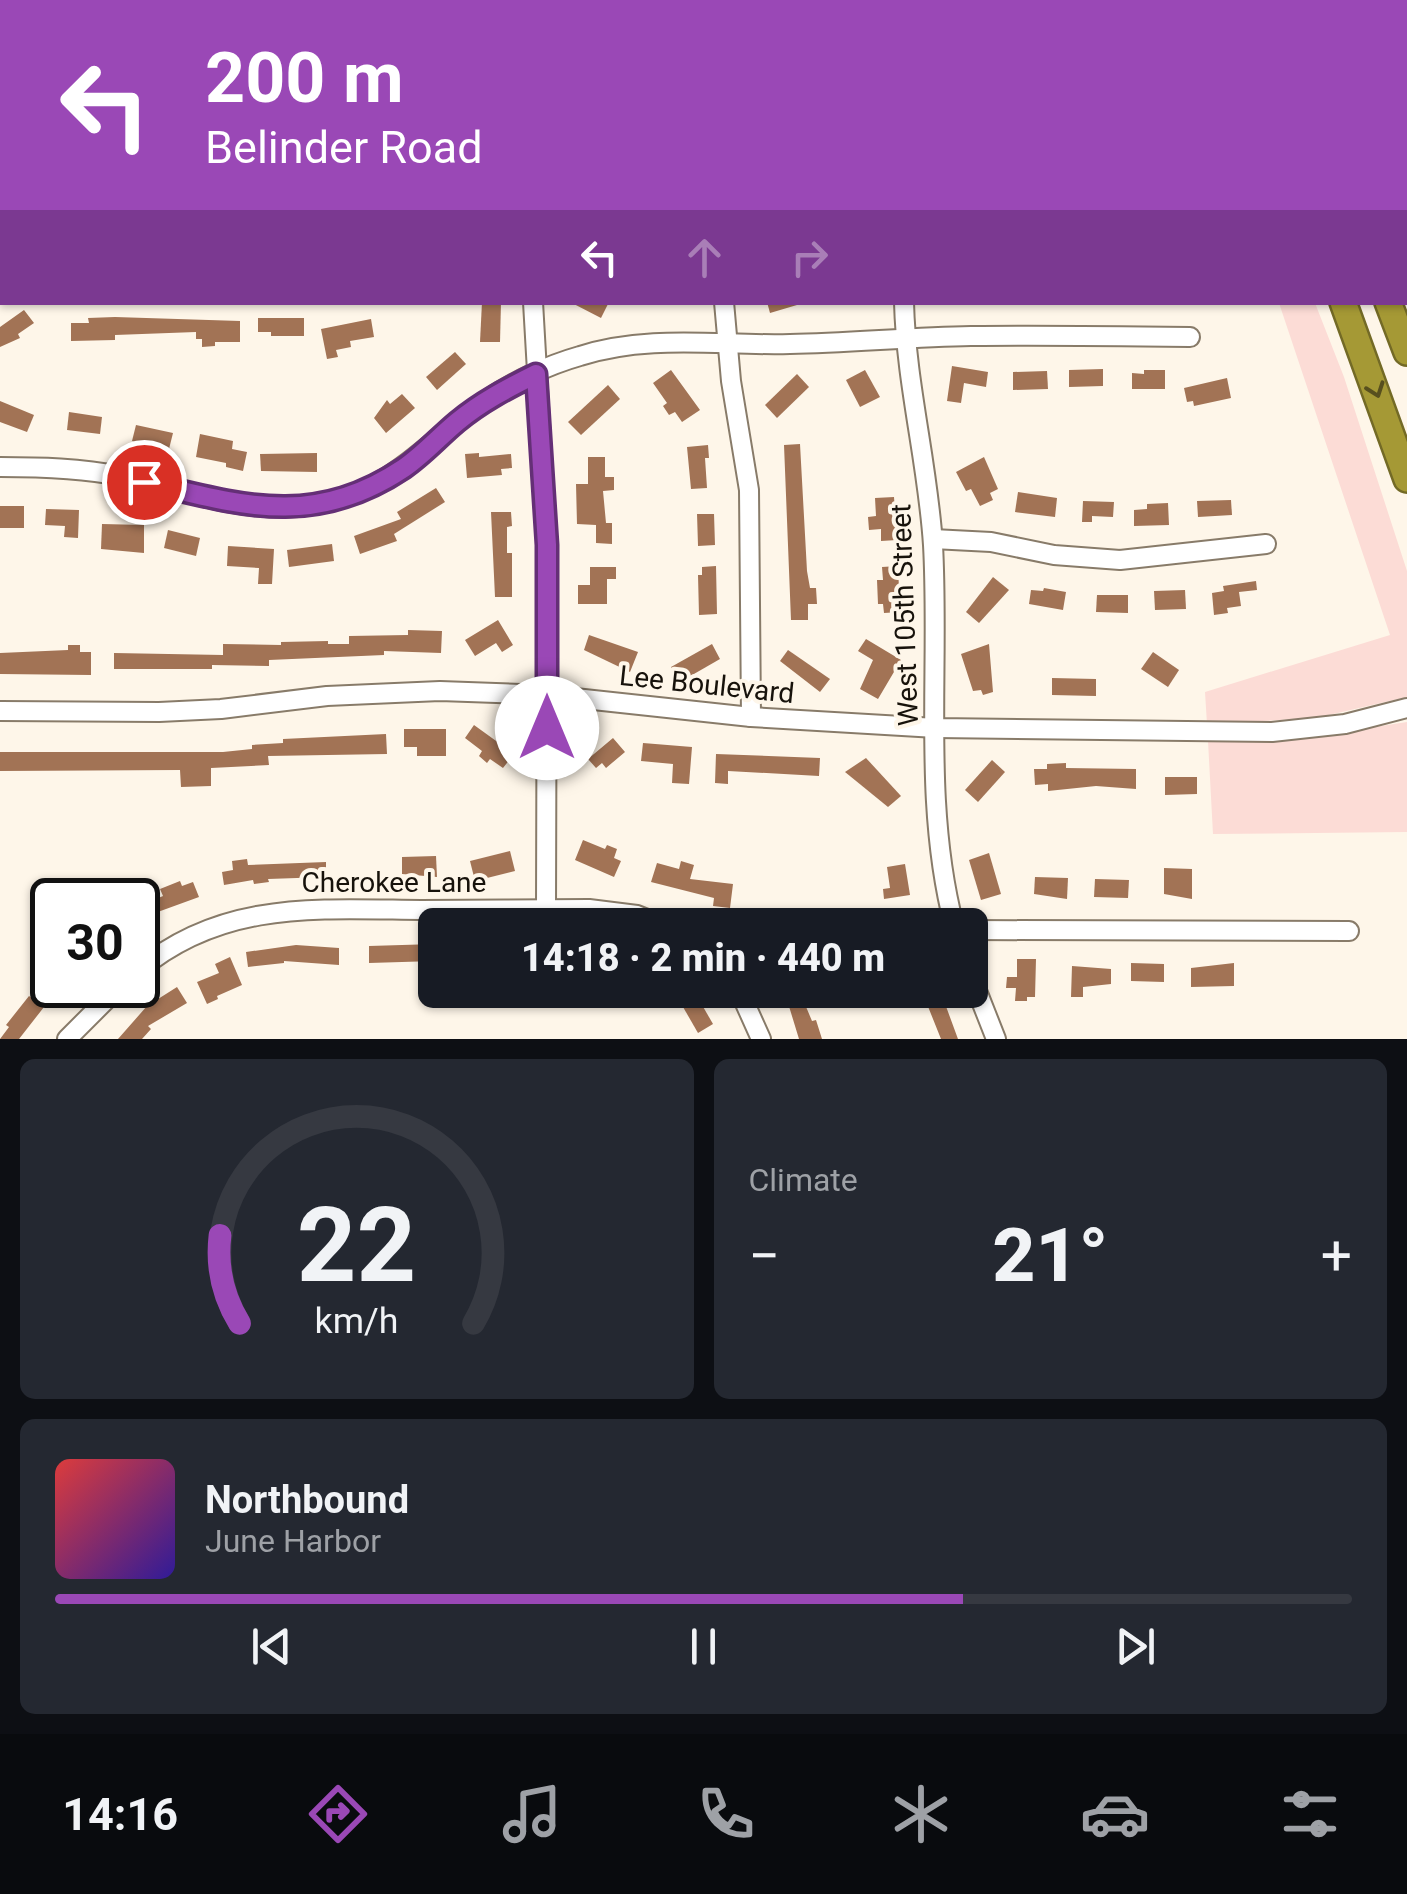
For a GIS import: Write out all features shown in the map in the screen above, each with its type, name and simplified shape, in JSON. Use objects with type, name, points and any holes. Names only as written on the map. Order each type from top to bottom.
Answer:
[{"type":"highway","points":[[1344,305],[1407,479]]},
{"type":"highway","points":[[1389,305],[1407,352]]},
{"type":"street","points":[[533,305],[545,496],[546,908]]},
{"type":"street","points":[[724,305],[726,343],[749,490],[751,716]]},
{"type":"street","name":"West 105th Street","points":[[904,305],[905,338],[933,539],[938,847],[951,908]]},
{"type":"street","points":[[0,467],[68,468],[242,505],[298,507],[326,502],[376,484],[404,468],[488,398],[584,354],[622,346],[663,341],[794,344],[905,338],[1190,336]]},
{"type":"street","points":[[933,539],[991,542],[1054,555],[1120,560],[1266,544]]},
{"type":"street","name":"Lee Boulevard","points":[[0,711],[158,712],[327,696],[440,691],[547,695],[751,716],[936,728],[1272,732],[1345,724],[1402,709]]},
{"type":"street","name":"Cherokee Lane","points":[[160,956],[202,932],[272,912],[418,910]]},
{"type":"street","points":[[988,930],[1348,931]]},
{"type":"street","points":[[67,1039],[99,1008]]},
{"type":"street","points":[[747,1008],[761,1039]]},
{"type":"street","points":[[984,1008],[996,1039]]},
{"type":"shaded area","points":[[1280,305],[1316,305],[1344,377],[1407,571],[1407,697],[1316,718],[1207,724],[1205,692],[1390,635]]},
{"type":"shaded area","points":[[1407,722],[1407,832],[1213,834],[1208,741],[1303,738]]},
{"type":"building","points":[[482,305],[501,305],[500,342],[480,342]]},
{"type":"building","points":[[576,305],[608,305],[601,318]]},
{"type":"building","points":[[768,305],[797,305],[770,313]]},
{"type":"building","points":[[24,310],[34,323],[18,334],[20,338],[0,347],[0,327]]},
{"type":"building","points":[[115,317],[240,321],[240,342],[215,342],[215,346],[202,347],[196,332],[71,341],[71,323]]},
{"type":"building","points":[[258,318],[304,318],[304,336],[258,332]]},
{"type":"building","points":[[371,319],[374,337],[350,341],[351,347],[336,350],[338,357],[327,359],[321,329]]},
{"type":"building","points":[[455,352],[466,364],[437,390],[426,377]]},
{"type":"building","points":[[952,366],[988,372],[986,387],[964,383],[961,403],[947,401]]},
{"type":"building","points":[[1103,369],[1103,386],[1069,387],[1069,370]]},
{"type":"building","points":[[671,370],[700,410],[682,422],[675,412],[669,415],[663,406],[667,403],[653,383]]},
{"type":"building","points":[[865,370],[880,397],[860,407],[846,380]]},
{"type":"building","points":[[1144,370],[1165,370],[1165,389],[1132,389],[1132,373],[1144,374]]},
{"type":"building","points":[[1047,371],[1048,389],[1013,390],[1013,372]]},
{"type":"building","points":[[797,374],[809,387],[777,418],[765,405]]},
{"type":"building","points":[[1227,378],[1231,398],[1194,406],[1193,401],[1187,402],[1184,388]]},
{"type":"building","points":[[608,385],[620,399],[581,435],[568,422]]},
{"type":"building","points":[[402,394],[415,408],[386,433],[374,418],[387,400],[390,404]]},
{"type":"building","points":[[0,401],[34,415],[27,432],[0,422]]},
{"type":"building","points":[[69,412],[102,417],[100,434],[67,430]]},
{"type":"building","points":[[136,425],[173,433],[169,449],[132,441]]},
{"type":"building","points":[[200,434],[233,441],[232,449],[247,452],[243,471],[196,457]]},
{"type":"building","points":[[800,444],[807,571],[810,588],[816,588],[817,604],[808,604],[808,620],[791,620],[784,445]]},
{"type":"building","points":[[708,445],[707,488],[691,489],[687,447]]},
{"type":"building","points":[[317,453],[317,472],[261,471],[260,454]]},
{"type":"building","points":[[479,453],[479,457],[511,454],[512,468],[501,469],[502,475],[467,478],[465,454]]},
{"type":"building","points":[[588,457],[605,457],[605,477],[614,477],[614,490],[603,491],[606,523],[612,523],[612,544],[596,543],[596,525],[577,524],[576,484],[588,484]]},
{"type":"building","points":[[984,457],[998,489],[990,493],[993,500],[980,506],[956,472]]},
{"type":"building","points":[[436,488],[445,502],[394,534],[397,541],[360,554],[354,536],[401,519],[397,512]]},
{"type":"building","points":[[1018,492],[1057,498],[1055,517],[1015,512]]},
{"type":"building","points":[[894,497],[897,540],[881,541],[881,529],[869,530],[868,517],[876,516],[875,498]]},
{"type":"building","points":[[1231,500],[1232,515],[1198,517],[1197,501]]},
{"type":"building","points":[[1083,501],[1114,502],[1113,517],[1092,516],[1092,522],[1082,522]]},
{"type":"building","points":[[1168,503],[1169,525],[1134,526],[1134,510],[1147,509],[1147,504]]},
{"type":"building","points":[[0,506],[24,506],[24,528],[0,528]]},
{"type":"building","points":[[46,509],[79,510],[78,538],[64,537],[65,526],[45,525]]},
{"type":"building","points":[[491,512],[511,512],[507,553],[512,553],[512,597],[495,597]]},
{"type":"building","points":[[697,514],[714,514],[715,545],[698,546]]},
{"type":"building","points":[[102,524],[144,525],[144,553],[101,549]]},
{"type":"building","points":[[168,530],[200,538],[196,556],[164,548]]},
{"type":"building","points":[[332,544],[334,561],[289,567],[287,550]]},
{"type":"building","points":[[228,546],[274,549],[272,584],[258,584],[259,568],[227,566]]},
{"type":"building","points":[[716,566],[717,614],[699,615],[698,575],[702,575],[702,567]]},
{"type":"building","points":[[898,566],[900,612],[884,613],[883,604],[878,604],[877,580],[883,580],[882,567]]},
{"type":"building","points":[[590,567],[616,567],[616,579],[607,579],[607,604],[578,604],[578,585],[590,585]]},
{"type":"building","points":[[993,577],[1009,590],[979,623],[966,612]]},
{"type":"building","points":[[1256,581],[1257,590],[1239,592],[1241,606],[1214,615],[1212,593],[1224,591],[1223,586]]},
{"type":"building","points":[[1031,590],[1066,592],[1063,610],[1029,604]]},
{"type":"building","points":[[1185,590],[1186,609],[1155,610],[1154,591]]},
{"type":"building","points":[[1097,595],[1128,595],[1128,613],[1096,612]]},
{"type":"building","points":[[498,620],[513,645],[502,652],[496,643],[475,656],[465,640]]},
{"type":"building","points":[[408,630],[442,631],[441,653],[384,651],[384,655],[269,660],[269,666],[212,665],[212,669],[114,669],[114,653],[223,655],[223,644],[349,644],[349,636],[408,635]]},
{"type":"building","points":[[589,635],[638,652],[630,672],[584,650]]},
{"type":"building","points":[[866,639],[901,660],[878,699],[860,689],[873,660],[858,651]]},
{"type":"building","points":[[712,644],[720,659],[680,682],[671,667]]},
{"type":"building","points":[[989,644],[993,692],[983,695],[981,690],[973,691],[961,654]]},
{"type":"building","points":[[68,645],[80,645],[80,652],[91,652],[91,675],[0,674],[0,653],[68,650]]},
{"type":"building","points":[[788,650],[830,679],[820,692],[780,661]]},
{"type":"building","points":[[1153,652],[1179,670],[1168,687],[1141,669]]},
{"type":"building","points":[[1052,678],[1096,679],[1096,696],[1052,695]]},
{"type":"building","points":[[474,725],[514,754],[503,768],[490,759],[487,763],[479,756],[482,751],[465,738]]},
{"type":"building","points":[[404,729],[446,729],[446,756],[417,756],[417,747],[404,747]]},
{"type":"building","points":[[386,734],[387,754],[268,756],[269,765],[211,768],[211,786],[181,787],[180,770],[0,771],[0,752],[223,752],[283,743],[283,739]]},
{"type":"building","points":[[613,738],[625,752],[606,768],[602,763],[596,768],[588,759]]},
{"type":"building","points":[[643,743],[692,747],[689,784],[672,783],[673,764],[641,761]]},
{"type":"building","points":[[716,754],[820,758],[819,776],[728,771],[728,784],[715,783]]},
{"type":"building","points":[[866,758],[901,796],[888,807],[845,772]]},
{"type":"building","points":[[992,760],[1005,772],[978,802],[965,790]]},
{"type":"building","points":[[1066,763],[1066,768],[1136,769],[1136,789],[1096,786],[1048,791],[1048,784],[1035,785],[1034,769]]},
{"type":"building","points":[[1165,777],[1197,777],[1197,794],[1165,795]]},
{"type":"building","points":[[583,840],[605,849],[607,845],[617,849],[614,858],[621,861],[614,877],[575,860]]},
{"type":"building","points":[[510,851],[515,871],[475,881],[470,861]]},
{"type":"building","points":[[989,853],[1001,894],[981,900],[969,860]]},
{"type":"building","points":[[436,856],[437,877],[402,874],[402,857]]},
{"type":"building","points":[[247,859],[248,865],[326,862],[326,877],[224,885],[222,872],[233,870],[232,861]]},
{"type":"building","points":[[681,861],[694,865],[690,879],[733,884],[730,908],[713,906],[714,898],[651,882],[657,863],[679,869]]},
{"type":"building","points":[[905,864],[910,895],[884,899],[883,889],[890,888],[887,867]]},
{"type":"building","points":[[1164,868],[1192,869],[1192,899],[1164,894]]},
{"type":"building","points":[[1035,877],[1068,878],[1067,899],[1034,894]]},
{"type":"building","points":[[1095,879],[1129,880],[1128,898],[1094,897]]},
{"type":"building","points":[[180,881],[182,886],[193,882],[199,897],[160,911],[160,889]]},
{"type":"building","points":[[296,945],[339,948],[339,965],[284,961],[248,967],[246,952]]},
{"type":"building","points":[[418,945],[418,962],[369,963],[369,946]]},
{"type":"building","points":[[230,957],[242,985],[207,1004],[197,982],[219,973],[215,964]]},
{"type":"building","points":[[1017,959],[1036,959],[1035,997],[1027,997],[1027,1001],[1015,1001],[1016,988],[1006,988],[1007,977],[1017,977]]},
{"type":"building","points":[[1131,963],[1164,964],[1164,982],[1131,981]]},
{"type":"building","points":[[1234,963],[1234,986],[1191,987],[1191,968]]},
{"type":"building","points":[[1072,966],[1111,969],[1111,984],[1083,987],[1083,997],[1071,997]]},
{"type":"building","points":[[177,987],[187,1003],[148,1026],[151,1029],[142,1039],[118,1039],[145,1008],[160,1008],[160,998]]},
{"type":"building","points":[[29,996],[30,1008],[43,1008],[19,1039],[0,1039],[9,1027],[6,1025]]},
{"type":"building","points":[[684,1008],[704,1008],[713,1024],[698,1033]]},
{"type":"building","points":[[790,1008],[807,1008],[812,1021],[816,1020],[822,1039],[799,1039]]},
{"type":"building","points":[[929,1008],[947,1008],[958,1039],[941,1039]]},
{"type":"route","points":[[144,482],[268,508],[326,502],[376,484],[404,468],[488,398],[536,374],[547,545],[547,728]]}]
